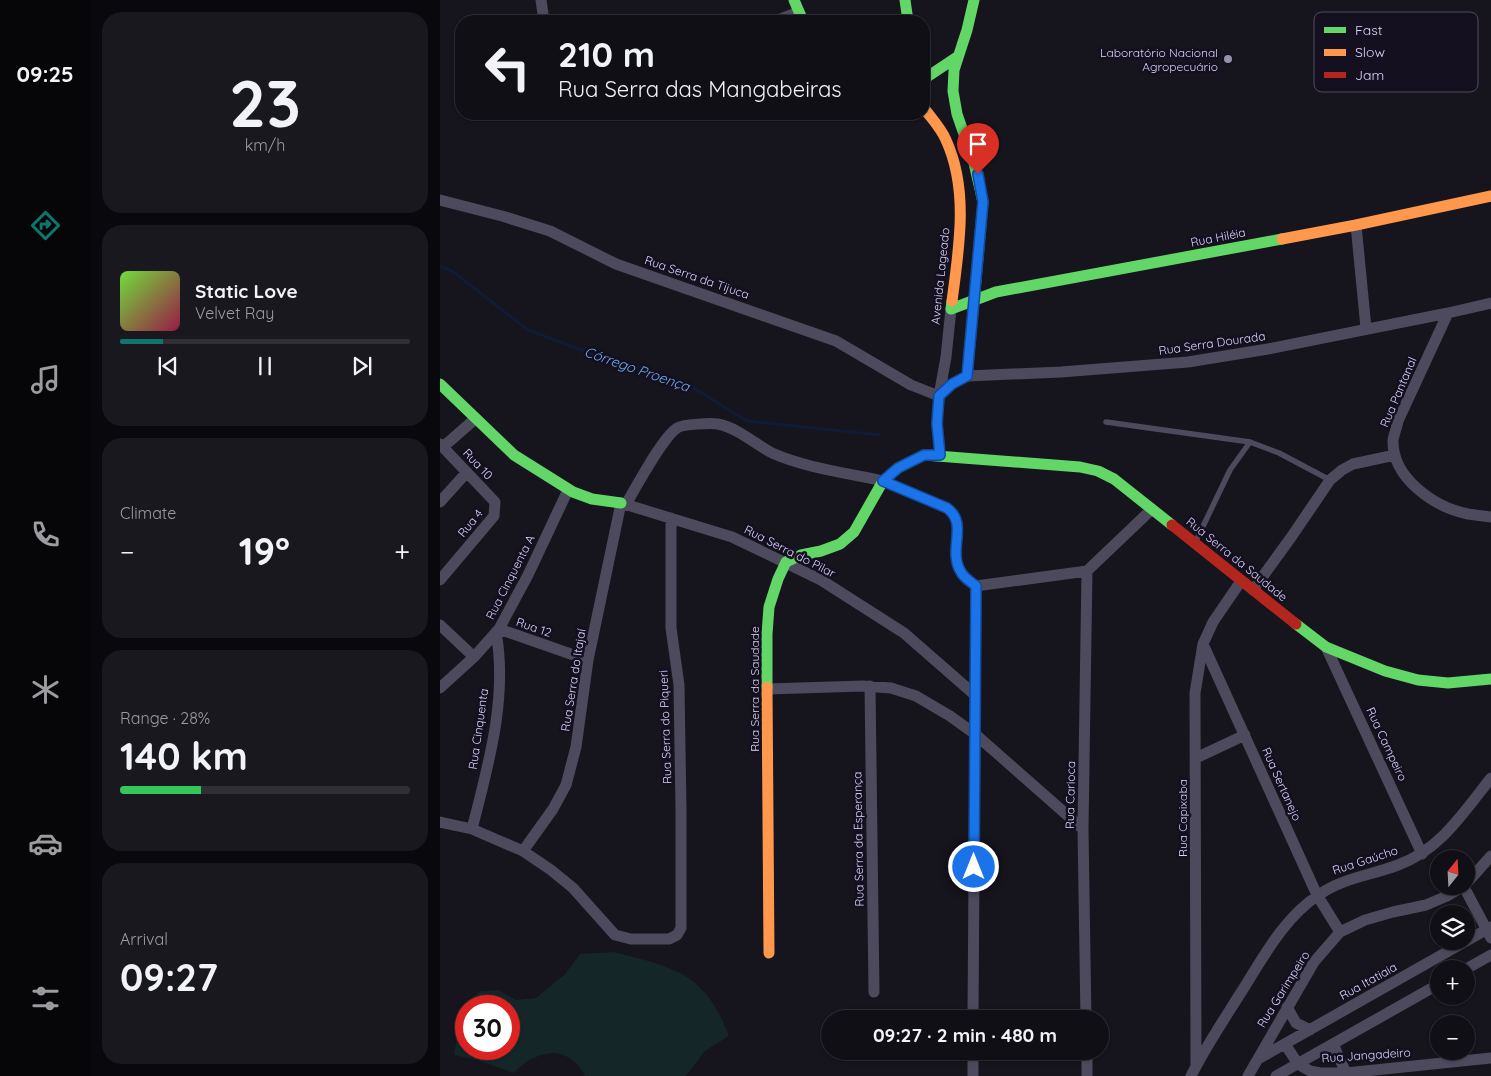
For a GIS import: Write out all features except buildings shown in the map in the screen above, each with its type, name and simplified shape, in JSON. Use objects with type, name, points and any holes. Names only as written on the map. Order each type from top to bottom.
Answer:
[{"type":"street","points":[[541,0],[543,15]]},
{"type":"street","points":[[794,0],[799,15]]},
{"type":"street","points":[[905,0],[907,15]]},
{"type":"street","points":[[786,562],[801,555],[821,551],[840,544],[854,532],[883,481],[898,468],[924,455],[940,455],[937,424],[939,396],[952,384],[967,376],[983,202],[974,163],[954,102],[954,70],[967,30],[974,0]]},
{"type":"street","points":[[930,75],[957,57]]},
{"type":"street","name":"Avenida Lageado","points":[[930,117],[945,138],[951,154],[960,194],[960,240],[946,357],[939,396]]},
{"type":"street","name":"Rua Hiléia","points":[[951,309],[974,302],[996,292],[1356,225],[1491,196]]},
{"type":"street","name":"Rua Serra da Tijuca","points":[[440,200],[550,231],[616,264],[836,341],[911,385],[939,396]]},
{"type":"street","points":[[1356,225],[1366,328]]},
{"type":"street","name":"Rua Serra Dourada","points":[[967,376],[1061,372],[1188,362],[1448,313],[1491,303]]},
{"type":"street","name":"Rua Pantanal","points":[[1448,313],[1398,421],[1393,439],[1395,455],[1401,471],[1421,492],[1444,505],[1466,513],[1491,517]]},
{"type":"street","points":[[440,384],[514,456],[568,490],[592,498],[623,503],[668,436],[678,427],[698,425],[718,424],[732,429],[772,453],[798,462],[883,481]]},
{"type":"street","points":[[442,446],[476,420]]},
{"type":"street","name":"Rua 10","points":[[442,446],[495,502]]},
{"type":"street","name":"Rua Serra da Saudade","points":[[940,455],[1080,467],[1098,471],[1114,479],[1241,582],[1326,647],[1385,671],[1418,680],[1448,683],[1491,679]]},
{"type":"street","points":[[1253,590],[1330,480],[1353,464],[1395,455]]},
{"type":"street","points":[[440,502],[466,472]]},
{"type":"street","name":"Rua Cinquenta A","points":[[440,688],[497,631],[528,574],[568,490]]},
{"type":"street","name":"Rua 4","points":[[440,580],[494,516],[495,502]]},
{"type":"street","name":"Rua Serra do Pilar","points":[[623,503],[732,537],[821,580],[904,633],[975,696]]},
{"type":"street","name":"Rua Serra do Itajaí","points":[[523,851],[553,809],[566,785],[576,747],[588,660],[623,503]]},
{"type":"street","points":[[973,1010],[976,586],[1087,571],[1152,509]]},
{"type":"street","name":"Rua Serra do Piqueri","points":[[523,851],[552,870],[573,888],[615,935],[631,939],[669,939],[676,935],[681,928],[679,685],[671,628],[671,518]]},
{"type":"street","name":"Rua Serra da Saudade","points":[[769,953],[767,634],[769,607],[786,562]]},
{"type":"street","name":"Rua Carioca","points":[[1086,1010],[1084,830],[1087,571]]},
{"type":"street","name":"Rua Capixaba","points":[[1194,1071],[1195,693],[1203,644],[1213,622],[1241,582]]},
{"type":"street","points":[[440,625],[474,656]]},
{"type":"street","name":"Rua 12","points":[[497,631],[588,660]]},
{"type":"street","name":"Rua Cinquenta","points":[[472,829],[490,761],[499,698],[497,631]]},
{"type":"street","name":"Rua Sertanejo","points":[[1203,644],[1318,895],[1340,932]]},
{"type":"street","name":"Rua Campeiro","points":[[1326,647],[1422,854]]},
{"type":"street","points":[[767,689],[870,686],[891,688],[916,696],[950,716],[975,734],[1084,830]]},
{"type":"street","name":"Rua Serra da Esperança","points":[[870,686],[874,992]]},
{"type":"street","points":[[1196,758],[1245,735]]},
{"type":"street","name":"Rua Gaúcho","points":[[1194,1071],[1279,933],[1297,912],[1332,885],[1398,865],[1422,854],[1441,839],[1491,778]]},
{"type":"street","points":[[440,822],[472,829],[523,851]]},
{"type":"street","name":"Rua Garimpeiro","points":[[1475,874],[1491,856]]},
{"type":"street","name":"Rua Garimpeiro","points":[[1248,1076],[1314,962],[1340,932],[1365,920],[1426,905],[1447,895]]},
{"type":"street","points":[[1470,895],[1489,932]]},
{"type":"street","name":"Rua Itatiaia","points":[[1258,1059],[1489,932]]},
{"type":"street","points":[[1475,964],[1491,955]]},
{"type":"street","points":[[1276,1076],[1430,989]]},
{"type":"street","points":[[1287,1007],[1296,1023],[1310,1030]]},
{"type":"street","points":[[1285,1044],[1298,1064]]},
{"type":"street","points":[[1333,1044],[1346,1073]]},
{"type":"street","name":"Rua Jangadeiro","points":[[1298,1064],[1310,1071],[1320,1073],[1346,1073],[1491,1058]]},
{"type":"street","points":[[973,1060],[973,1076]]},
{"type":"street","points":[[1087,1060],[1087,1076]]},
{"type":"lane","points":[[1106,422],[1250,442],[1278,453],[1330,480]]},
{"type":"lane","points":[[1195,544],[1230,470],[1250,442]]},
{"type":"lane","points":[[883,481],[947,508],[954,513],[958,519],[956,557],[958,568],[961,574],[976,586]]},
{"type":"shaded area","points":[[613,952],[653,962],[682,974],[697,984],[709,997],[729,1036],[705,1051],[686,1076],[585,1076],[580,1067],[566,1056],[551,1053],[534,1058],[522,1065],[514,1073],[477,1060],[520,1060],[520,1000],[536,998],[565,974],[580,954]]},
{"type":"shaded area","points":[[498,990],[507,995],[476,995],[481,991]]},
{"type":"waterway","name":"Córrego Proença","points":[[440,266],[452,271],[528,330],[595,355],[684,382],[747,421],[880,435]]},
{"type":"traffic: fast","points":[[794,0],[800,15]]},
{"type":"traffic: fast","points":[[905,0],[907,15]]},
{"type":"traffic: fast","points":[[974,0],[967,30],[954,70],[953,91],[957,114],[974,163],[983,202],[974,302]]},
{"type":"traffic: fast","points":[[930,75],[957,57]]},
{"type":"traffic: fast","points":[[952,301],[951,309],[996,292],[1282,239]]},
{"type":"traffic: fast","points":[[440,384],[514,455],[573,492],[592,499],[621,503]]},
{"type":"traffic: fast","points":[[767,687],[769,607],[786,562],[801,555],[821,551],[840,544],[854,532],[883,481],[898,468],[924,455],[1080,467],[1098,471],[1114,479],[1172,525]]},
{"type":"traffic: fast","points":[[1296,624],[1326,647],[1385,671],[1418,680],[1448,683],[1491,679]]},
{"type":"traffic: slow","points":[[930,116],[944,136],[958,179],[960,199],[959,240],[952,301]]},
{"type":"traffic: slow","points":[[1282,239],[1491,196]]},
{"type":"traffic: slow","points":[[767,687],[769,953]]},
{"type":"traffic: jam","points":[[1172,525],[1296,624]]},
{"type":"place","name":"Laboratório Nacional Agropecuário","points":[[1228,59]]},
{"type":"route","points":[[974,867],[976,586],[961,574],[958,568],[956,557],[958,519],[954,513],[947,508],[883,481],[898,468],[924,455],[940,455],[937,424],[939,396],[952,384],[967,376],[983,202],[978,174]]}]
